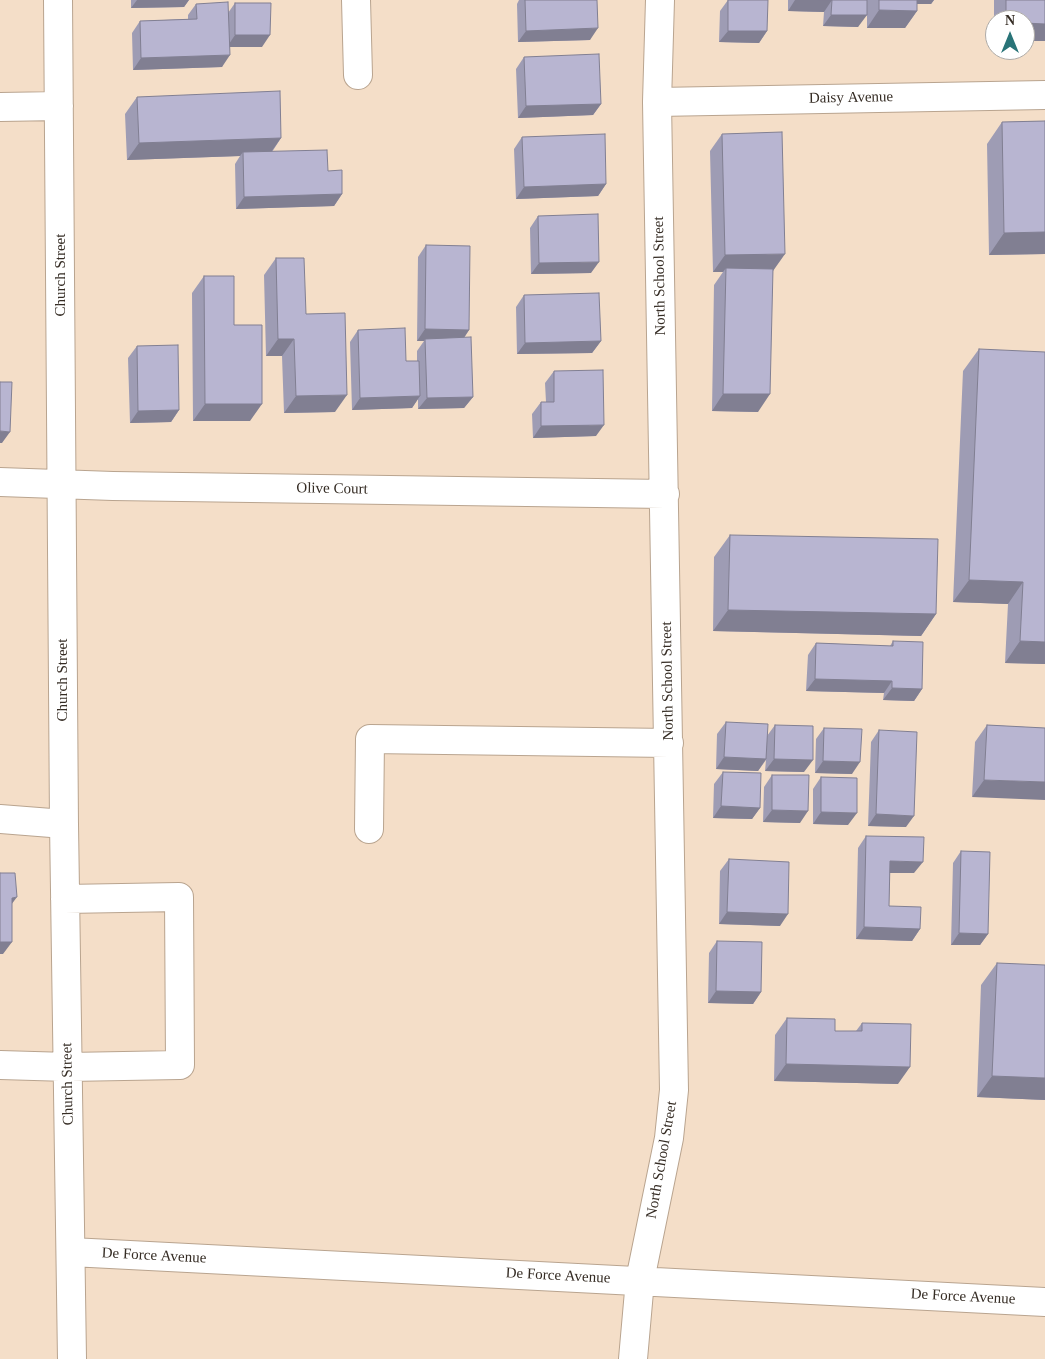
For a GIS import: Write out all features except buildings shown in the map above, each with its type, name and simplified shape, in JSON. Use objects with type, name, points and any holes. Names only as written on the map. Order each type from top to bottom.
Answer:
[{"type":"street","name":"Church Street","points":[[58,0],[64,824],[72,1359]]},
{"type":"street","points":[[356,0],[358,75]]},
{"type":"street","name":"North School Street","points":[[633,1359],[640,1280],[669,1138],[674,1090],[657,102],[660,0]]},
{"type":"street","name":"Daisy Avenue","points":[[657,102],[1045,95]]},
{"type":"street","points":[[0,107],[59,106]]},
{"type":"street","name":"Olive Court","points":[[0,482],[63,485],[665,494]]},
{"type":"street","points":[[368,829],[370,739],[669,743]]},
{"type":"street","points":[[0,819],[64,824]]},
{"type":"street","points":[[0,1065],[68,1067],[180,1065],[179,897],[65,899]]},
{"type":"street","name":"De Force Avenue","points":[[71,1252],[1045,1302]]}]
